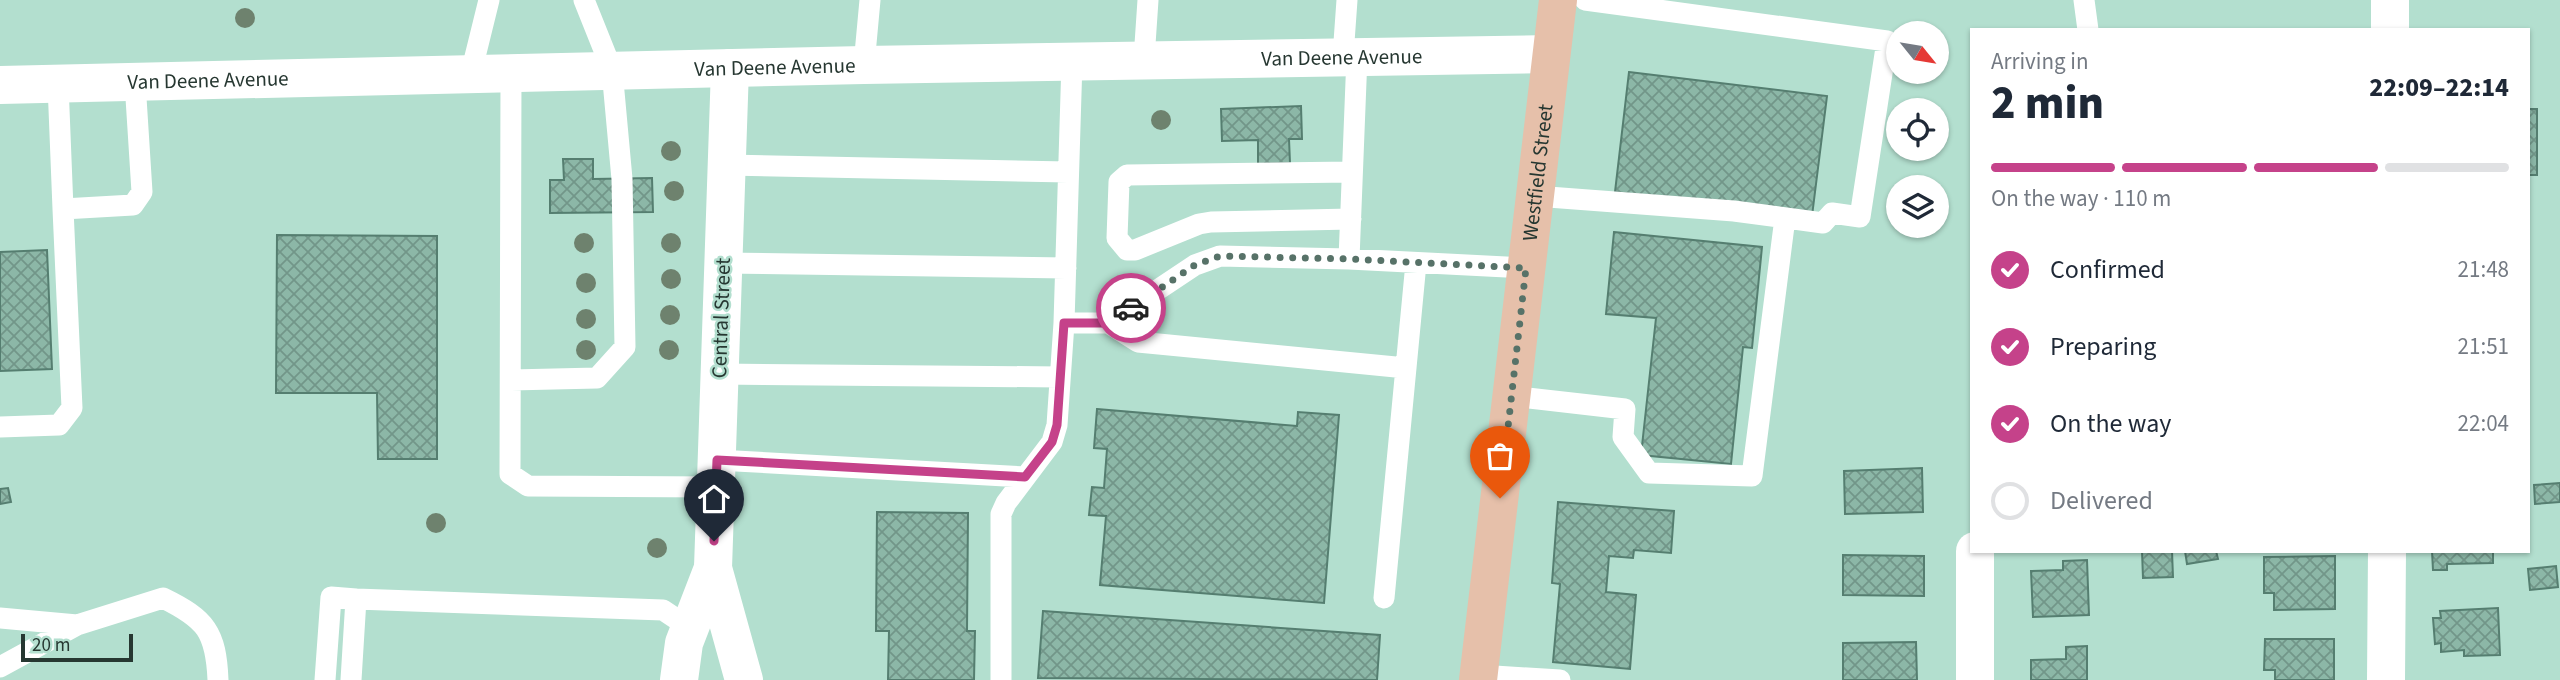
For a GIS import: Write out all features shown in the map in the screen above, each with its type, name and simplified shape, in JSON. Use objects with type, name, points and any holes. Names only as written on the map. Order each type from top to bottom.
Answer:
[{"type":"main road","name":"Westfield Street","points":[[1479,678],[1558,0]]},
{"type":"street","points":[[2390,0],[2390,28]]},
{"type":"street","name":"Van Deene Avenue","points":[[0,85],[1144,59],[1551,54]]},
{"type":"street","name":"Central Street","points":[[730,68],[713,568],[735,639],[744,680]]},
{"type":"street","points":[[1975,553],[1975,680]]},
{"type":"street","points":[[2386,680],[2387,553]]},
{"type":"street","name":"Central Street","points":[[679,680],[684,643],[713,568]]},
{"type":"lane","points":[[471,73],[489,0]]},
{"type":"lane","points":[[511,380],[597,378],[625,347],[622,179],[611,70],[584,0]]},
{"type":"lane","points":[[863,65],[870,0]]},
{"type":"lane","points":[[1144,59],[1148,0]]},
{"type":"lane","points":[[1347,0],[1352,172],[1349,259]]},
{"type":"lane","points":[[1535,196],[1734,211],[1823,223],[1832,213],[1860,217],[1887,41],[1585,0]]},
{"type":"lane","points":[[2084,0],[2088,28]]},
{"type":"lane","points":[[1001,680],[1001,514],[1052,442],[1057,425],[1064,323],[1072,61]]},
{"type":"lane","points":[[511,72],[510,474],[528,486],[716,473],[1025,477]]},
{"type":"lane","points":[[63,209],[133,205],[142,192],[135,82]]},
{"type":"lane","points":[[0,427],[59,425],[72,408],[58,84]]},
{"type":"lane","points":[[727,165],[1068,172]]},
{"type":"lane","points":[[1351,219],[1211,222],[1199,224],[1135,250],[1121,247],[1116,239],[1119,181],[1127,175],[1352,172]]},
{"type":"lane","points":[[1511,396],[1625,409],[1623,438],[1649,473],[1752,476],[1785,218]]},
{"type":"lane","points":[[1108,323],[1195,265],[1220,256],[1526,268]]},
{"type":"lane","points":[[723,263],[1066,268]]},
{"type":"lane","points":[[1384,598],[1416,263]]},
{"type":"lane","points":[[1064,323],[1108,323],[1138,342],[1406,368]]},
{"type":"lane","points":[[719,374],[1060,377]]},
{"type":"lane","points":[[325,680],[331,597],[663,610],[690,628]]},
{"type":"lane","points":[[0,667],[77,625],[163,598],[184,608],[205,625],[217,656],[218,680]]},
{"type":"lane","points":[[351,680],[356,599]]},
{"type":"lane","points":[[0,618],[77,625]]},
{"type":"lane","points":[[1479,678],[1560,680]]},
{"type":"building","points":[[1629,72],[1827,96],[1812,216],[1615,192]]},
{"type":"building","points":[[1301,106],[1302,139],[1289,139],[1290,163],[1258,164],[1258,140],[1222,141],[1221,109]]},
{"type":"building","points":[[2530,109],[2537,109],[2537,175],[2530,175]]},
{"type":"building","points":[[563,159],[593,159],[593,179],[652,178],[653,212],[550,213],[550,180],[564,180]]},
{"type":"building","points":[[1614,232],[1762,247],[1752,348],[1743,347],[1731,464],[1641,455],[1656,318],[1606,314]]},
{"type":"building","points":[[277,235],[437,236],[437,459],[378,459],[377,393],[276,393]]},
{"type":"building","points":[[47,250],[52,369],[0,371],[0,252]]},
{"type":"building","points":[[1097,409],[1297,426],[1298,412],[1339,415],[1324,603],[1100,585],[1106,516],[1089,515],[1092,487],[1104,488],[1107,449],[1094,448]]},
{"type":"building","points":[[1922,468],[1923,512],[1845,514],[1844,471]]},
{"type":"building","points":[[2560,483],[2560,502],[2535,504],[2534,485]]},
{"type":"building","points":[[8,488],[11,502],[0,504],[0,489]]},
{"type":"building","points":[[1558,502],[1674,511],[1671,553],[1634,550],[1633,558],[1609,556],[1606,592],[1636,595],[1630,669],[1553,662],[1560,584],[1552,583]]},
{"type":"building","points":[[877,512],[968,513],[967,631],[975,631],[974,680],[888,680],[889,631],[876,631]]},
{"type":"building","points":[[2142,553],[2172,553],[2173,577],[2143,578]]},
{"type":"building","points":[[2185,553],[2216,553],[2218,559],[2187,564]]},
{"type":"building","points":[[2432,553],[2493,553],[2493,563],[2447,564],[2447,570],[2433,570]]},
{"type":"building","points":[[1843,555],[1924,556],[1924,596],[1843,595]]},
{"type":"building","points":[[2335,556],[2335,609],[2274,610],[2274,593],[2264,593],[2264,557]]},
{"type":"building","points":[[2087,560],[2089,615],[2033,617],[2031,571],[2063,570],[2063,561]]},
{"type":"building","points":[[2556,566],[2558,587],[2530,590],[2528,569]]},
{"type":"building","points":[[2498,608],[2500,655],[2464,656],[2464,650],[2441,652],[2441,643],[2435,644],[2433,618],[2441,618],[2440,611]]},
{"type":"building","points":[[1043,611],[1380,635],[1377,680],[1038,678]]},
{"type":"building","points":[[2265,639],[2334,639],[2334,680],[2275,680],[2275,670],[2264,670]]},
{"type":"building","points":[[1916,642],[1917,680],[1843,680],[1843,643]]},
{"type":"building","points":[[2087,646],[2087,680],[2031,680],[2031,660],[2066,659],[2066,647]]},
{"type":"way so far","points":[[1131,308],[1195,265],[1220,256],[1526,268],[1500,498]]},
{"type":"route","points":[[714,541],[717,460],[1025,477],[1052,442],[1057,425],[1064,323],[1108,323],[1131,308]]}]
